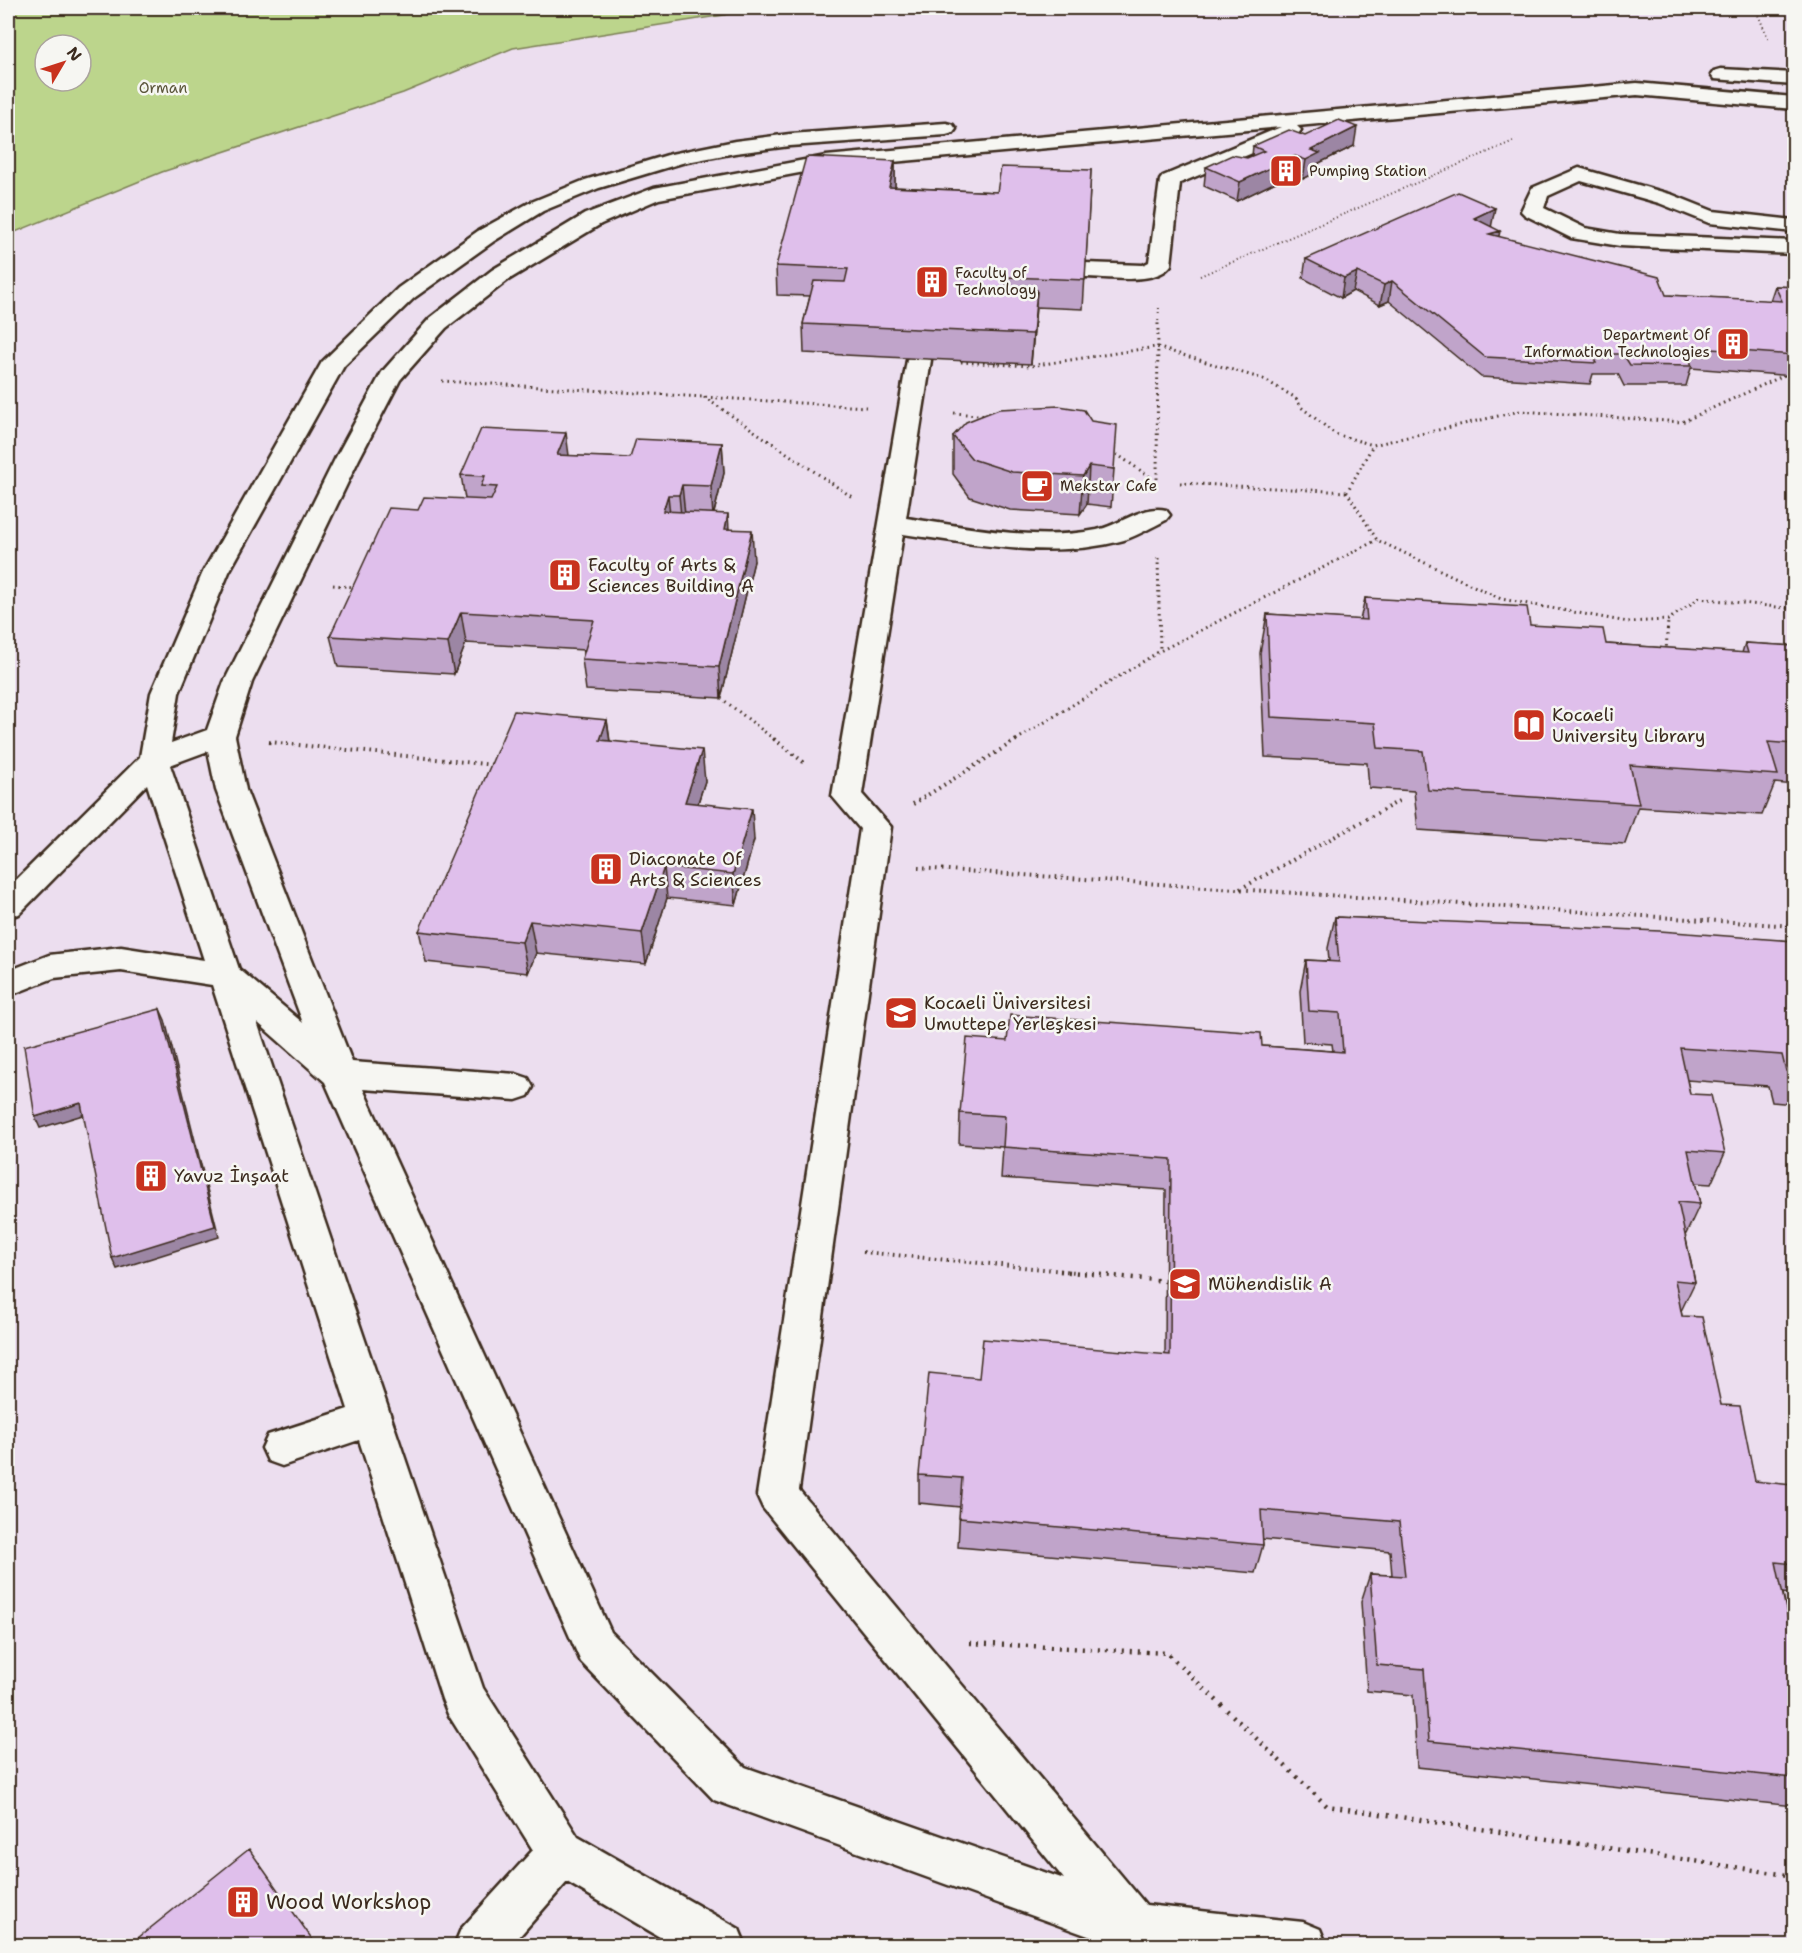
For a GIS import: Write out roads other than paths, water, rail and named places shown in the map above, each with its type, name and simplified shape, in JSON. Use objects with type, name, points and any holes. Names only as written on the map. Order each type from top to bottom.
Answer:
[{"type":"street","points":[[722,1946],[562,1852],[464,1699],[154,760],[165,693],[216,572],[334,362],[406,292],[486,236],[536,207],[592,184],[678,158],[735,147],[790,140],[1268,107],[1606,80],[1716,75],[1794,79]]},
{"type":"street","points":[[1303,1946],[1134,1928],[730,1784],[596,1647],[339,1074],[231,790],[220,736],[238,682],[347,459],[390,377],[438,323],[500,275],[592,219],[654,194],[826,162],[1637,88],[1794,103]]},
{"type":"street","points":[[1084,270],[1147,272],[1160,265],[1170,180],[1323,117]]},
{"type":"street","points":[[1794,226],[1709,217],[1666,199],[1579,174],[1539,192],[1532,211],[1579,233],[1620,240],[1794,248]]},
{"type":"street","points":[[919,360],[847,796],[876,827],[778,1495],[1134,1928]]},
{"type":"street","points":[[891,524],[994,538],[1059,541],[1116,534],[1157,515]]},
{"type":"street","points":[[8,906],[154,760],[220,736]]},
{"type":"street","points":[[8,984],[49,967],[121,959],[225,975],[339,1074],[516,1087]]},
{"type":"street","points":[[282,1448],[371,1419]]},
{"type":"street","points":[[478,1946],[562,1852]]},
{"type":"place","name":"Pumping Station","points":[[1286,171]]},
{"type":"place","name":"Faculty of Technology","points":[[932,282]]},
{"type":"place","name":"Department Of Information Technologies","points":[[1733,344]]},
{"type":"place","name":"Mekstar Cafe","points":[[1037,486]]},
{"type":"place","name":"Faculty of Arts & Sciences Building A","points":[[565,575]]},
{"type":"place","name":"Kocaeli University Library","points":[[1529,725]]},
{"type":"place","name":"Diaconate Of Arts & Sciences","points":[[606,869]]},
{"type":"place","name":"Kocaeli Üniversitesi Umuttepe Yerleşkesi","points":[[901,1013]]},
{"type":"place","name":"Yavuz İnşaat","points":[[151,1176]]},
{"type":"place","name":"Mühendislik A","points":[[1185,1284]]},
{"type":"place","name":"Wood Workshop","points":[[243,1902]]},
{"type":"park label","name":"Orman","points":[[163,88]]}]
